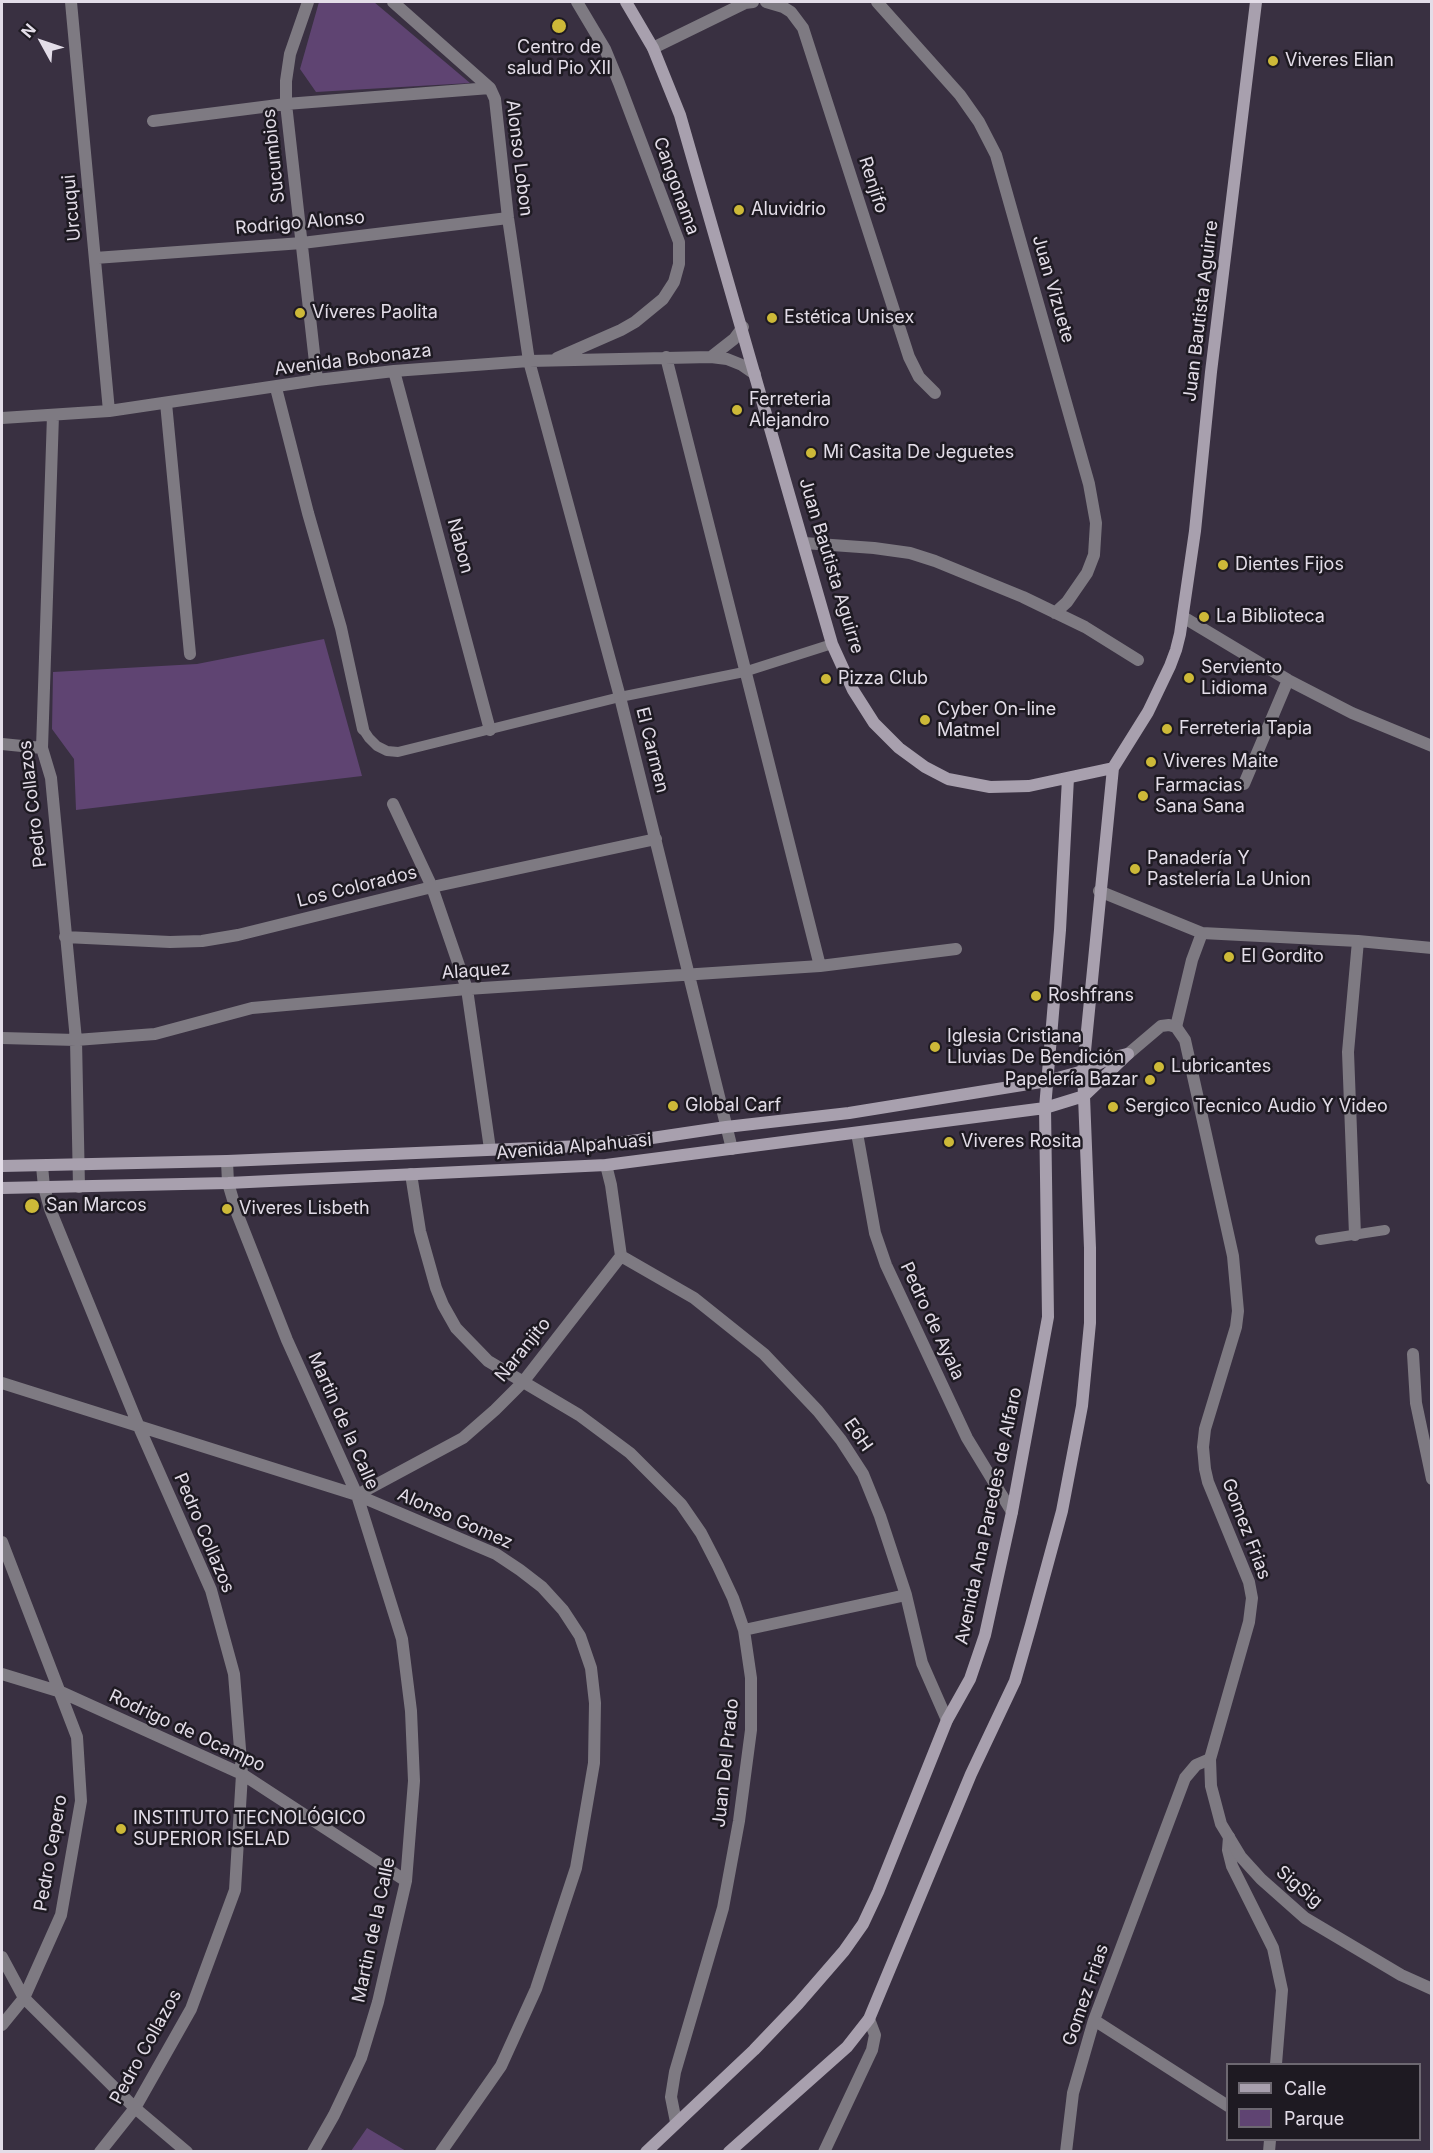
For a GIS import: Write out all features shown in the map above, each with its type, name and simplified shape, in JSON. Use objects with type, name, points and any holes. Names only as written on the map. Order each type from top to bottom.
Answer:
[{"type":"main road","name":"Juan Bautista Aguirre","points":[[626,2],[653,48],[680,115],[743,327],[832,644],[853,690],[874,723],[899,748],[925,767],[948,779],[990,787],[1029,786],[1113,768],[1148,712],[1176,650],[1195,531],[1211,372],[1256,2]]},
{"type":"main road","points":[[729,2151],[847,2046],[869,2019],[971,1774],[1015,1681],[1062,1511],[1082,1406],[1090,1323],[1090,1248],[1083,1071],[1113,768]]},
{"type":"main road","name":"Avenida Ana Paredes de Alfaro","points":[[646,2151],[754,2050],[798,2004],[844,1952],[863,1924],[879,1892],[947,1720],[970,1679],[985,1635],[1012,1512],[1048,1317],[1045,1108],[1060,930],[1068,778]]},
{"type":"main road","name":"Avenida Alpahuasi","points":[[2,1166],[227,1161],[605,1145],[726,1127],[849,1113],[1047,1081],[1083,1071],[1110,1058],[1128,1054]]},
{"type":"main road","name":"Avenida Alpahuasi","points":[[2,1188],[228,1183],[606,1165],[1045,1108],[1084,1096],[1128,1054]]},
{"type":"street","name":"Urcuqui","points":[[71,2],[109,411]]},
{"type":"street","name":"Sucumbios","points":[[308,2],[290,54],[286,81],[286,104],[317,380]]},
{"type":"street","name":"Alonso Lobon","points":[[393,2],[489,88],[495,99],[508,218],[529,361]]},
{"type":"street","name":"Cangonama","points":[[551,361],[635,322],[663,299],[674,282],[679,264],[679,242],[619,83],[604,49],[577,2]]},
{"type":"street","points":[[653,48],[745,3],[753,2]]},
{"type":"street","name":"Renjifo","points":[[766,2],[791,12],[803,28],[909,357],[919,377],[935,393]]},
{"type":"street","name":"Juan Vizuete","points":[[877,2],[960,95],[979,122],[996,155],[1089,484],[1096,524],[1094,555],[1087,573],[1067,602],[1055,613]]},
{"type":"street","points":[[153,122],[286,104],[489,88]]},
{"type":"street","name":"Rodrigo Alonso","points":[[94,258],[302,243],[508,218]]},
{"type":"street","points":[[711,357],[734,339],[743,327]]},
{"type":"street","points":[[666,357],[820,966]]},
{"type":"street","name":"Avenida Bobonaza","points":[[2,417],[53,416],[109,411],[276,388],[317,380],[394,371],[529,361],[711,357],[727,359],[755,374]]},
{"type":"street","name":"El Carmen","points":[[529,361],[620,697],[732,1149]]},
{"type":"street","name":"Nabon","points":[[394,371],[490,730]]},
{"type":"street","points":[[276,388],[341,628],[363,729],[377,746],[387,751],[398,752],[620,697],[744,672],[832,644]]},
{"type":"street","points":[[166,403],[190,654]]},
{"type":"street","name":"Pedro Collazos","points":[[53,416],[42,748],[51,778],[76,1040],[79,1187]]},
{"type":"street","points":[[804,543],[910,553],[972,574],[1094,632],[1138,660]]},
{"type":"street","points":[[1183,617],[1288,680],[1352,713],[1431,746]]},
{"type":"street","points":[[1244,784],[1288,680]]},
{"type":"street","points":[[2,744],[42,748]]},
{"type":"street","points":[[393,804],[432,886],[467,989],[490,1149]]},
{"type":"street","name":"Los Colorados","points":[[65,937],[170,942],[202,941],[238,935],[432,886],[656,839]]},
{"type":"street","points":[[1100,891],[1202,933],[1431,948]]},
{"type":"street","points":[[1176,1027],[1192,960],[1202,933]]},
{"type":"street","points":[[1355,1235],[1348,1052],[1358,942]]},
{"type":"street","name":"Alaquez","points":[[2,1038],[76,1040],[155,1034],[252,1008],[467,989],[820,966],[956,950]]},
{"type":"street","name":"Avenida Alpahuasi","points":[[1128,1054],[1161,1026],[1176,1027]]},
{"type":"street","name":"Gomez Frias","points":[[1066,2151],[1073,2093],[1094,2020],[1185,1778],[1196,1765],[1210,1760],[1249,1622],[1252,1598],[1249,1582],[1208,1482],[1203,1457],[1205,1429],[1239,1311],[1231,1245],[1185,1040],[1176,1027]]},
{"type":"street","name":"Pedro de Ayala","points":[[857,1133],[875,1233],[886,1265],[967,1438],[1012,1512]]},
{"type":"street","name":"Martin de la Calle","points":[[227,1161],[228,1183],[287,1340],[357,1495],[402,1639],[411,1711],[414,1781],[406,1881],[378,2002],[361,2058],[334,2115],[313,2151]]},
{"type":"street","points":[[606,1165],[621,1256]]},
{"type":"street","name":"Pedro Collazos","points":[[42,1166],[44,1187],[50,1209],[139,1427],[211,1590],[234,1674],[242,1774],[235,1890],[191,2009],[135,2108],[100,2151]]},
{"type":"street","name":"Juan Del Prado","points":[[411,1174],[420,1231],[442,1305],[456,1328],[488,1361],[579,1415],[630,1454],[681,1504],[701,1533],[718,1566],[733,1598],[744,1630],[751,1678],[751,1730],[739,1821],[723,1908],[675,2072],[671,2097],[675,2122]]},
{"type":"street","points":[[1320,1240],[1386,1230]]},
{"type":"street","name":"Naranjito","points":[[357,1495],[464,1438],[495,1410],[523,1382],[621,1256]]},
{"type":"street","name":"E6H","points":[[621,1256],[694,1298],[765,1354],[818,1411],[841,1440],[863,1474],[880,1516],[906,1594],[922,1663],[947,1720]]},
{"type":"street","points":[[1431,1452],[1420,1403],[1416,1354],[1416,1403],[1431,1479]]},
{"type":"street","name":"Alonso Gomez","points":[[2,1383],[357,1495],[496,1554],[542,1587],[563,1610],[580,1636],[591,1668],[595,1703],[594,1763],[576,1868],[536,1989],[501,2066],[441,2151]]},
{"type":"street","name":"Pedro Cepero","points":[[2,1542],[77,1737],[81,1801],[61,1915],[24,1998],[2,2025]]},
{"type":"street","points":[[744,1630],[906,1594]]},
{"type":"street","name":"Rodrigo de Ocampo","points":[[2,1674],[61,1692],[242,1774],[406,1881]]},
{"type":"street","name":"SigSig","points":[[1210,1760],[1211,1786],[1221,1824],[1248,1864],[1305,1918],[1401,1975],[1431,1989]]},
{"type":"street","points":[[1229,1836],[1228,1850],[1232,1866],[1273,1948],[1282,1990],[1276,2063]]},
{"type":"street","points":[[2,1957],[24,1998],[135,2108],[187,2151]]},
{"type":"street","points":[[824,2151],[872,2050],[875,2035],[869,2019]]},
{"type":"street","points":[[1094,2020],[1226,2105]]},
{"type":"green space","points":[[319,2],[374,2],[470,83],[316,92],[300,69]]},
{"type":"green space","points":[[324,639],[362,776],[76,810],[74,759],[52,729],[53,672],[197,664]]},
{"type":"green space","points":[[367,2128],[406,2151],[351,2151]]},
{"type":"place","name":"Centro de salud Pio XII","points":[[559,26]]},
{"type":"place","name":"Viveres Elian","points":[[1273,61]]},
{"type":"place","name":"Aluvidrio","points":[[739,210]]},
{"type":"place","name":"Víveres Paolita","points":[[300,313]]},
{"type":"place","name":"Estética Unisex","points":[[772,318]]},
{"type":"place","name":"Ferreteria Alejandro","points":[[737,410]]},
{"type":"place","name":"Mi Casita De Jeguetes","points":[[811,453]]},
{"type":"place","name":"Dientes Fijos","points":[[1223,565]]},
{"type":"place","name":"La Biblioteca","points":[[1204,617]]},
{"type":"place","name":"Serviento Lidioma","points":[[1189,678]]},
{"type":"place","name":"Pizza Club","points":[[826,679]]},
{"type":"place","name":"Cyber On-line Matmel","points":[[925,720]]},
{"type":"place","name":"Ferreteria Tapia","points":[[1167,729]]},
{"type":"place","name":"Viveres Maite","points":[[1151,762]]},
{"type":"place","name":"Farmacias Sana Sana","points":[[1143,796]]},
{"type":"place","name":"Panadería Y Pastelería La Union","points":[[1135,869]]},
{"type":"place","name":"El Gordito","points":[[1229,957]]},
{"type":"place","name":"Roshfrans","points":[[1036,996]]},
{"type":"place","name":"Iglesia Cristiana Lluvias De Bendición","points":[[935,1047]]},
{"type":"place","name":"Lubricantes","points":[[1159,1067]]},
{"type":"place","name":"Papelería Bazar","points":[[1150,1080]]},
{"type":"place","name":"Global Carf","points":[[673,1106]]},
{"type":"place","name":"Sergico Tecnico Audio Y Video","points":[[1113,1107]]},
{"type":"place","name":"Viveres Rosita","points":[[949,1142]]},
{"type":"place","name":"San Marcos","points":[[32,1206]]},
{"type":"place","name":"Viveres Lisbeth","points":[[227,1209]]},
{"type":"place","name":"INSTITUTO TECNOLÓGICO SUPERIOR ISELAD","points":[[121,1829]]}]
